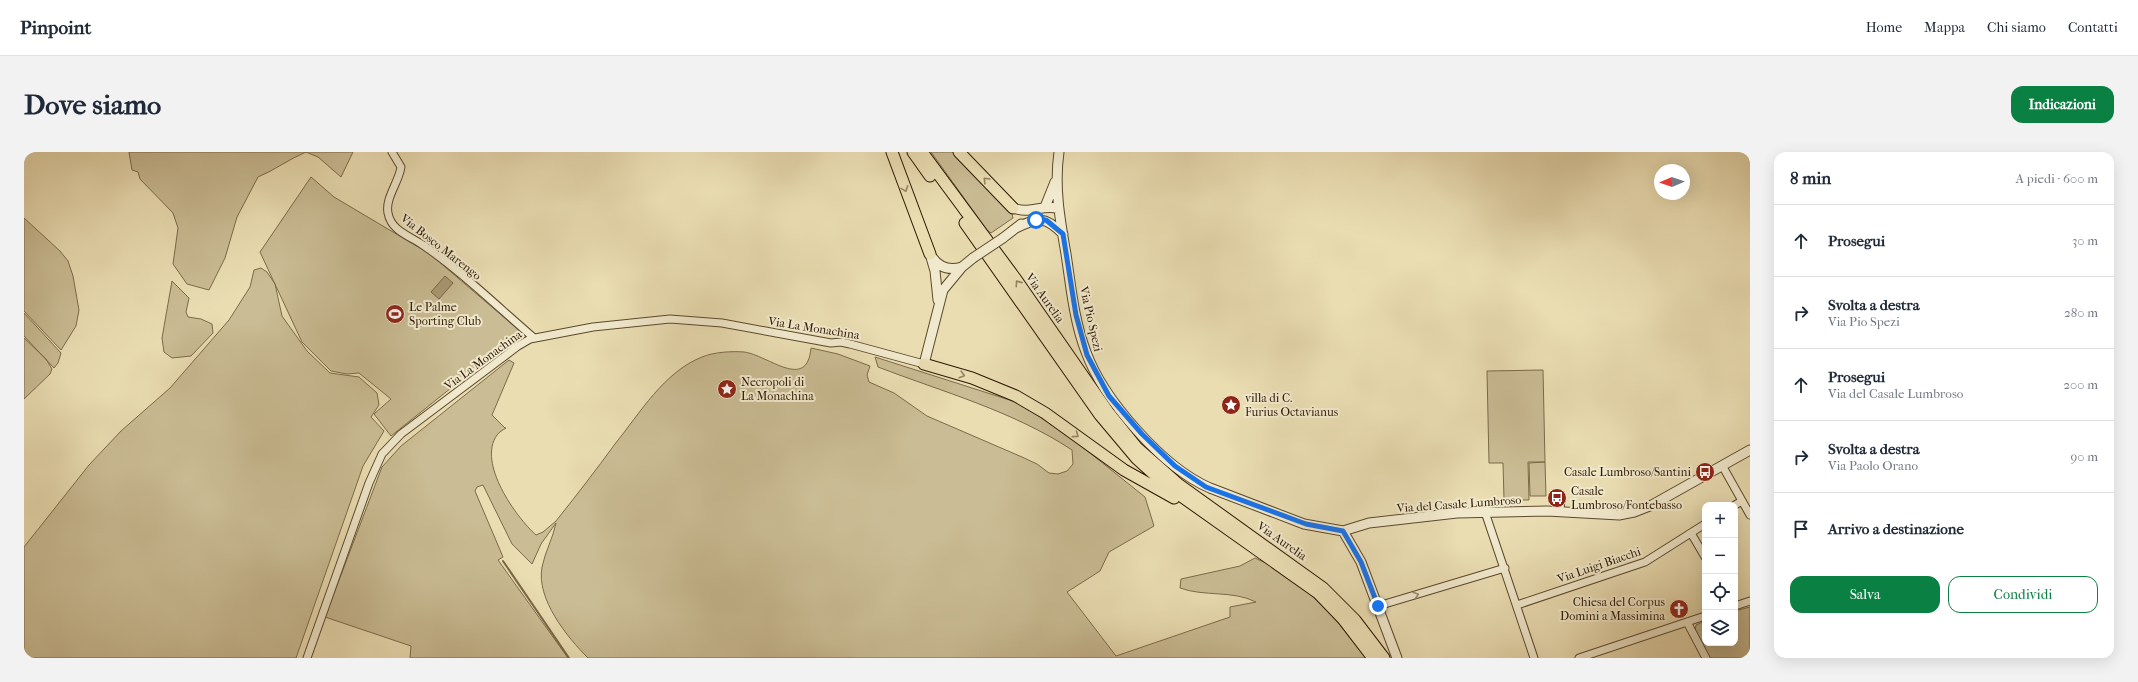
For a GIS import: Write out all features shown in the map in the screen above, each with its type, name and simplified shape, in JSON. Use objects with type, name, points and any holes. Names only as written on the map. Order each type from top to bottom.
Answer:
[{"type":"highway","points":[[892,152],[930,254]]},
{"type":"highway","name":"Via Aurelia","points":[[913,152],[1116,436],[1151,473],[1318,594],[1343,619],[1373,658]]},
{"type":"highway","name":"Via Aurelia","points":[[922,152],[1015,278],[1108,412],[1137,448],[1178,484],[1323,588],[1355,620],[1384,658]]},
{"type":"highway","points":[[959,152],[1013,208]]},
{"type":"highway","points":[[924,364],[972,378],[1016,396],[1045,413],[1124,470],[1209,516]]},
{"type":"street","name":"Via Bosco Marengo","points":[[392,152],[401,167],[398,180],[388,205],[388,215],[394,226],[433,252],[534,338]]},
{"type":"street","name":"Via Pio Spezi","points":[[1059,152],[1056,177],[1059,212],[1076,315],[1090,361],[1115,403],[1137,429],[1171,463]]},
{"type":"street","points":[[924,364],[938,308],[945,287],[962,267],[1003,238],[1041,208],[1056,177]]},
{"type":"street","points":[[1013,208],[1026,211],[1041,208],[1059,212]]},
{"type":"street","points":[[1013,208],[1018,216],[1016,228]]},
{"type":"street","points":[[1016,228],[1034,220],[1046,220],[1059,212]]},
{"type":"street","points":[[1046,220],[1063,234]]},
{"type":"street","points":[[930,254],[943,267],[951,269],[962,267]]},
{"type":"street","points":[[930,254],[935,271],[938,308]]},
{"type":"street","name":"Via La Monachina","points":[[308,658],[368,483],[382,454],[401,434],[518,346],[534,338],[630,322],[693,320],[722,323],[831,344],[850,344],[924,364]]},
{"type":"street","name":"Via del Casale Lumbroso","points":[[1171,463],[1197,482],[1231,497],[1306,524],[1343,531],[1369,523],[1485,512],[1560,511],[1614,515],[1636,512],[1652,506],[1750,450]]},
{"type":"street","points":[[1722,467],[1750,515]]},
{"type":"street","points":[[1560,511],[1561,498]]},
{"type":"street","points":[[1738,503],[1742,501]]},
{"type":"street","points":[[1485,512],[1534,658]]},
{"type":"street","name":"Via Luigi Biacchi","points":[[1517,605],[1645,562],[1702,526]]},
{"type":"street","points":[[1343,531],[1361,562],[1378,606],[1388,638],[1397,658]]},
{"type":"street","points":[[1691,533],[1702,552]]},
{"type":"street","points":[[1378,606],[1505,568]]},
{"type":"street","points":[[1738,605],[1750,602]]},
{"type":"street","points":[[1579,658],[1702,617]]},
{"type":"street","points":[[1687,622],[1706,658]]},
{"type":"shaded area","points":[[129,152],[306,152],[258,177],[237,217],[225,258],[209,290],[187,284],[173,264],[178,228],[173,213],[140,179],[138,172],[132,170]]},
{"type":"shaded area","points":[[306,152],[353,152],[341,177],[318,157]]},
{"type":"shaded area","points":[[931,152],[954,152],[1012,214],[1013,218],[991,233],[987,230]]},
{"type":"shaded area","name":"Le Palme Sporting Club","points":[[311,177],[334,197],[430,254],[521,332],[391,436],[374,414],[391,399],[359,373],[347,374],[331,371],[302,342],[260,252]]},
{"type":"shaded area","points":[[24,218],[60,251],[68,261],[73,276],[79,310],[76,326],[61,350],[24,311]]},
{"type":"shaded area","points":[[261,268],[267,272],[275,284],[282,316],[307,351],[330,373],[359,377],[377,393],[379,405],[371,417],[384,431],[363,466],[296,658],[24,658],[24,547],[89,465],[121,431],[170,388],[229,320],[250,287],[254,270]]},
{"type":"shaded area","points":[[445,276],[453,283],[439,299],[431,292]]},
{"type":"shaded area","points":[[172,281],[189,298],[186,312],[188,317],[201,319],[212,324],[213,333],[191,356],[172,358],[164,352],[162,338]]},
{"type":"shaded area","points":[[24,313],[61,353],[58,363],[54,368],[24,336]]},
{"type":"shaded area","points":[[24,338],[46,359],[52,369],[50,374],[24,399]]},
{"type":"shaded area","points":[[811,348],[838,354],[870,366],[867,375],[869,382],[894,393],[927,416],[1037,464],[1049,473],[1058,474],[1067,471],[1073,464],[1072,450],[1049,436],[1002,413],[878,367],[875,357],[1019,403],[1070,437],[1145,497],[1154,526],[1109,552],[1100,571],[1067,592],[1116,656],[1230,617],[1230,607],[1256,602],[1238,596],[1189,591],[1180,588],[1181,579],[1240,566],[1255,558],[1288,576],[1316,600],[1355,643],[1366,658],[588,658],[571,639],[555,617],[544,592],[541,579],[542,567],[556,523],[541,544],[532,564],[512,544],[483,485],[477,487],[475,491],[503,557],[498,560],[568,658],[410,658],[411,646],[325,617],[382,467],[401,446],[509,360],[514,363],[492,415],[506,428],[497,435],[492,447],[492,460],[495,474],[510,503],[519,516],[536,535],[543,532],[556,521],[643,407],[664,383],[688,364],[712,354],[723,352],[744,352],[754,354],[785,368],[802,368],[808,361]]},
{"type":"shaded area","points":[[1543,370],[1545,462],[1528,462],[1529,500],[1504,500],[1503,463],[1489,463],[1487,371]]},
{"type":"shaded area","points":[[1545,462],[1546,496],[1530,496],[1529,463]]},
{"type":"shaded area","points":[[1750,607],[1750,658],[1710,658],[1703,646],[1738,646],[1738,610]]},
{"type":"shaded area","points":[[1702,622],[1702,644],[1695,632],[1696,625]]},
{"type":"waterway","points":[[503,561],[569,658]]},
{"type":"place","name":"Le Palme Sporting Club","points":[[395,314]]},
{"type":"place","name":"Necropoli di La Monachina","points":[[727,389]]},
{"type":"place","name":"villa di C. Furius Octavianus","points":[[1231,405]]},
{"type":"place","name":"Casale Lumbroso/Santini","points":[[1705,472]]},
{"type":"place","name":"Casale Lumbroso/Fontebasso","points":[[1557,498]]},
{"type":"place","name":"Chiesa del Corpus Domini a Massimina","points":[[1679,609]]},
{"type":"route","points":[[1036,220],[1046,220],[1054,225],[1063,234],[1076,315],[1085,350],[1093,369],[1125,416],[1167,460],[1206,487],[1300,523],[1343,531],[1361,562],[1378,606]]}]
